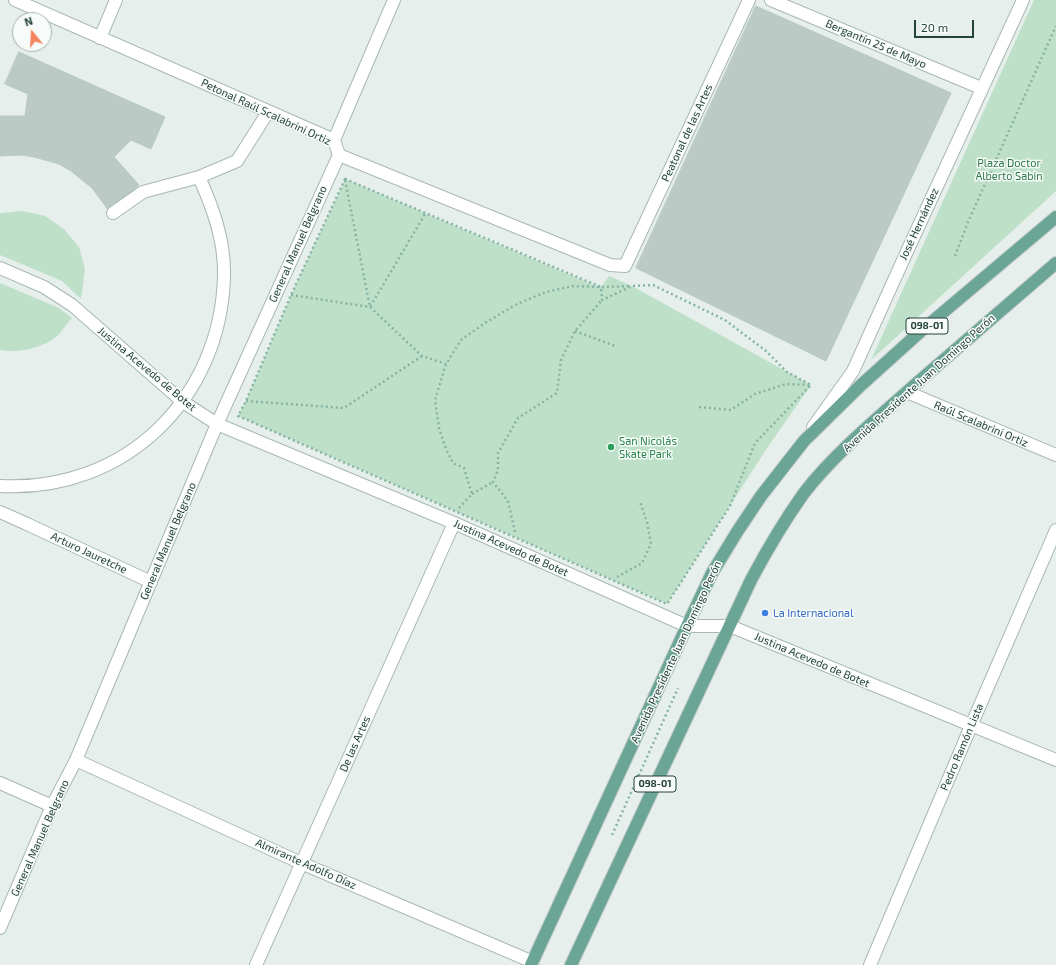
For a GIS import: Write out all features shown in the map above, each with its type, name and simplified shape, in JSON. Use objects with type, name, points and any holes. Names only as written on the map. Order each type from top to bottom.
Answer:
[{"type":"main road","name":"Avenida Presidente Juan Domingo Perón","points":[[533,964],[712,573],[761,496],[804,441],[860,386],[921,331],[1056,217]]},
{"type":"main road","name":"Avenida Presidente Juan Domingo Perón","points":[[570,965],[751,580],[768,548],[805,492],[868,426],[1056,263]]},
{"type":"street","name":"Petonal Raúl Scalabrini Ortiz","points":[[15,0],[334,140],[339,155],[610,265],[624,266]]},
{"type":"street","points":[[100,38],[116,0]]},
{"type":"street","points":[[334,140],[394,0]]},
{"type":"street","name":"Peatonal de las Artes","points":[[624,266],[749,0]]},
{"type":"street","name":"Bergantín 25 de Mayo","points":[[771,0],[795,5],[982,88]]},
{"type":"street","name":"José Hernández","points":[[804,441],[853,371],[1023,0]]},
{"type":"street","points":[[112,213],[143,192],[199,177],[237,161],[268,112]]},
{"type":"street","name":"General Manuel Belgrano","points":[[0,928],[52,806],[76,760],[217,424],[339,155]]},
{"type":"street","points":[[0,486],[16,487],[48,484],[80,476],[110,464],[137,447],[162,426],[183,402],[201,373],[212,348],[222,308],[224,274],[221,241],[213,208],[199,177]]},
{"type":"street","name":"Justina Acevedo de Botet","points":[[0,268],[44,287],[72,305],[183,402],[217,424],[455,517],[687,626],[730,626],[1056,760]]},
{"type":"street","name":"Raúl Scalabrini Ortiz","points":[[907,392],[1056,455]]},
{"type":"street","name":"Arturo Jauretche","points":[[0,512],[151,582]]},
{"type":"street","name":"De las Artes","points":[[256,965],[455,517]]},
{"type":"street","name":"Pedro Ramón Lista","points":[[870,965],[1056,530]]},
{"type":"street","name":"Almirante Adolfo Díaz","points":[[76,760],[301,863],[533,964]]},
{"type":"street","points":[[0,783],[52,806]]},
{"type":"path","points":[[955,256],[968,222],[1056,26]]},
{"type":"path","points":[[345,179],[601,287]]},
{"type":"path","points":[[345,179],[291,295],[246,401],[238,416],[455,517],[516,538],[667,604],[730,506],[755,443],[811,385]]},
{"type":"path","points":[[345,179],[370,307]]},
{"type":"path","points":[[370,307],[425,214]]},
{"type":"path","points":[[472,494],[464,468],[453,463],[446,449],[440,428],[435,400],[446,364],[461,340],[485,323],[517,304],[546,292],[573,286],[601,287],[653,285],[725,320],[766,351],[787,372],[811,385]]},
{"type":"path","points":[[455,517],[472,494],[493,482],[498,470],[498,453],[518,418],[557,393],[561,360],[575,331],[602,300],[632,286]]},
{"type":"path","points":[[601,287],[602,300]]},
{"type":"path","points":[[291,295],[370,307],[422,356],[446,364]]},
{"type":"path","points":[[575,331],[615,346]]},
{"type":"path","points":[[246,401],[344,408],[422,356]]},
{"type":"path","points":[[699,407],[731,410],[755,394],[786,384],[811,385]]},
{"type":"path","points":[[493,482],[508,501],[516,538]]},
{"type":"path","points":[[612,580],[642,562],[650,544],[647,522],[640,502]]},
{"type":"green space","name":"Plaza Doctor Alberto Sabin","points":[[1034,0],[1056,0],[1056,191],[871,360]]},
{"type":"green space","points":[[345,179],[594,285],[601,287],[609,276],[632,286],[811,385],[767,448],[667,604],[238,416],[246,401],[291,295]]},
{"type":"green space","points":[[22,211],[45,216],[64,229],[79,247],[85,269],[81,299],[62,281],[0,255],[0,213]]},
{"type":"green space","points":[[0,283],[59,308],[72,318],[56,337],[43,345],[15,351],[0,350]]},
{"type":"building","points":[[756,6],[951,93],[826,361],[636,268]]},
{"type":"building","points":[[19,52],[165,117],[151,149],[131,140],[114,157],[139,185],[109,211],[92,188],[71,171],[59,164],[21,155],[0,156],[0,116],[25,116],[28,94],[5,84]]},
{"type":"place","name":"San Nicolás Skate Park","points":[[611,447]]},
{"type":"place","name":"La Internacional","points":[[765,613]]}]
